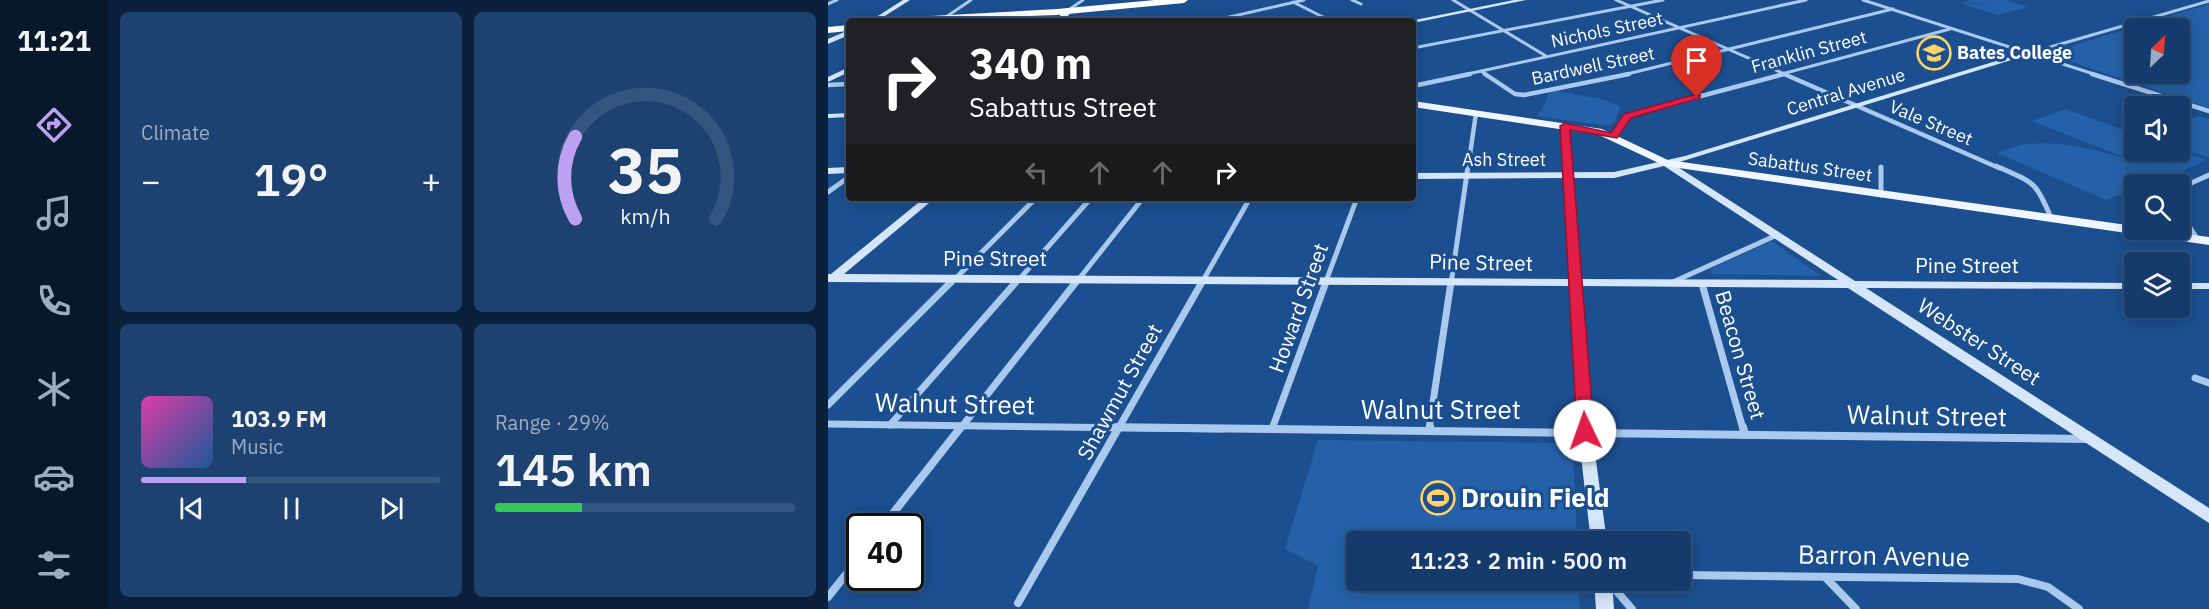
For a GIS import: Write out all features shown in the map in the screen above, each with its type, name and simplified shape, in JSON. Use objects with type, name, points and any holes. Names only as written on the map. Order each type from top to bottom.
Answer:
[{"type":"highway","points":[[998,18],[1058,16],[1184,0]]},
{"type":"highway","points":[[1027,18],[1198,0]]},
{"type":"highway","points":[[828,28],[846,28]]},
{"type":"main road","name":"Sabattus Street","points":[[1416,104],[1565,126],[1613,136],[1665,163],[2203,241]]},
{"type":"street","points":[[828,4],[837,0]]},
{"type":"street","points":[[878,18],[907,0]]},
{"type":"street","points":[[942,18],[971,0]]},
{"type":"street","points":[[1058,16],[1083,0]]},
{"type":"street","points":[[1290,0],[1325,18]]},
{"type":"street","points":[[1225,18],[1304,0]]},
{"type":"street","points":[[1352,0],[1361,4]]},
{"type":"street","points":[[1452,0],[1546,56]]},
{"type":"street","points":[[1416,20],[1523,0]]},
{"type":"street","name":"Vale Street","points":[[1616,0],[2029,181],[2039,189],[2050,218]]},
{"type":"street","points":[[1416,47],[1663,0]]},
{"type":"street","name":"Nichols Street","points":[[1416,85],[1806,0]]},
{"type":"street","points":[[1863,0],[2209,111]]},
{"type":"street","name":"Central Avenue","points":[[1665,163],[2209,0]]},
{"type":"street","name":"Bardwell Street","points":[[1481,71],[1515,94],[1524,95],[1623,75],[1893,9]]},
{"type":"street","name":"Franklin Street","points":[[1613,136],[1628,116],[1952,29]]},
{"type":"street","points":[[828,42],[846,30]]},
{"type":"street","points":[[828,80],[846,71]]},
{"type":"street","points":[[828,85],[846,84]]},
{"type":"street","points":[[1430,431],[1476,113]]},
{"type":"street","points":[[828,116],[846,115]]},
{"type":"street","points":[[1565,126],[1585,431],[1598,531]]},
{"type":"street","name":"Ash Street","points":[[1416,176],[1614,176],[1665,163]]},
{"type":"street","name":"Webster Street","points":[[1665,163],[2209,516]]},
{"type":"street","points":[[1881,167],[1881,195]]},
{"type":"street","points":[[828,171],[846,171]]},
{"type":"street","points":[[2190,184],[2209,175]]},
{"type":"street","points":[[828,192],[846,179]]},
{"type":"street","points":[[830,278],[926,201]]},
{"type":"street","points":[[828,405],[1033,201]]},
{"type":"street","points":[[890,425],[1088,201]]},
{"type":"street","points":[[893,513],[1141,201]]},
{"type":"street","name":"Shawmut Street","points":[[1018,603],[1248,201]]},
{"type":"street","name":"Howard Street","points":[[1272,429],[1356,201]]},
{"type":"street","points":[[2190,225],[2203,241]]},
{"type":"street","points":[[1670,283],[1777,236]]},
{"type":"street","name":"Pine Street","points":[[830,278],[2124,286]]},
{"type":"street","name":"Beacon Street","points":[[1702,284],[1745,435]]},
{"type":"street","points":[[2190,286],[2209,286]]},
{"type":"street","points":[[2195,378],[2209,383]]},
{"type":"street","name":"Walnut Street","points":[[828,424],[1585,431],[2090,439]]},
{"type":"street","points":[[828,597],[846,574]]},
{"type":"street","name":"Barron Avenue","points":[[1691,575],[2018,579],[2048,587],[2079,609]]},
{"type":"street","points":[[1825,577],[1856,609]]},
{"type":"street","points":[[1605,591],[1605,609]]},
{"type":"street","points":[[1615,591],[1632,609]]},
{"type":"shaded area","points":[[1971,0],[2005,0],[2028,7],[1998,15],[1962,4],[2001,4],[1960,3]]},
{"type":"shaded area","points":[[2209,4],[2209,108],[2190,102],[2190,96],[2173,96],[2137,84],[2190,84],[2190,18],[2163,18]]},
{"type":"shaded area","points":[[2124,30],[2124,79],[2048,54]]},
{"type":"shaded area","points":[[1549,92],[1602,99],[1621,107],[1613,124],[1607,126],[1537,116]]},
{"type":"shaded area","points":[[2066,109],[2124,130],[2124,157],[2032,121]]},
{"type":"shaded area","points":[[2198,116],[2209,119],[2209,158],[2190,151],[2190,119]]},
{"type":"shaded area","points":[[2047,143],[2098,151],[2124,158],[2124,162],[2190,162],[2190,154],[2206,160],[2177,174],[2168,174],[2152,167],[2166,174],[2124,174],[2124,193],[2106,200],[1997,153],[2014,147]]},
{"type":"shaded area","points":[[1772,241],[1821,276],[1711,274],[1710,269]]},
{"type":"shaded area","name":"Drouin Field","points":[[1318,440],[1559,443],[1573,454],[1577,531],[1346,531],[1346,591],[1579,591],[1580,609],[1308,609],[1318,566],[1285,549]]},
{"type":"place","name":"Bates College","points":[[1934,53]]},
{"type":"place","name":"Drouin Field","points":[[1438,498]]},
{"type":"route","points":[[1585,431],[1565,126],[1613,136],[1623,119],[1628,116],[1697,97]]}]
